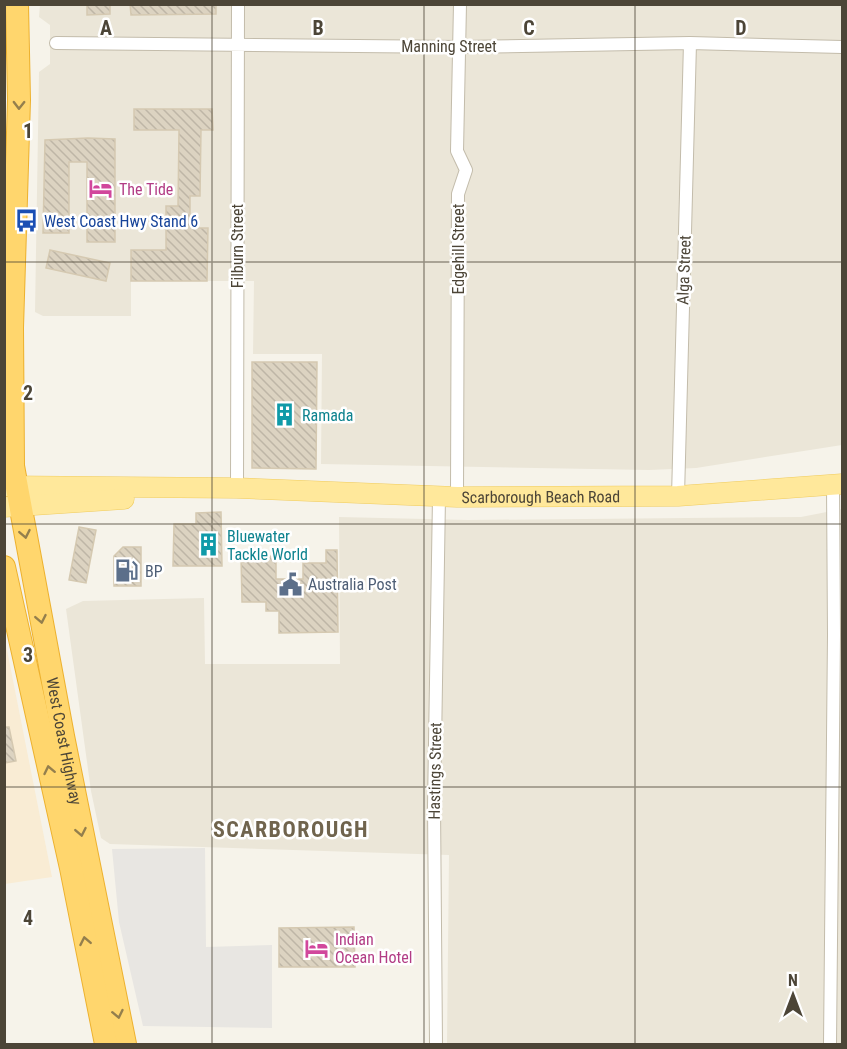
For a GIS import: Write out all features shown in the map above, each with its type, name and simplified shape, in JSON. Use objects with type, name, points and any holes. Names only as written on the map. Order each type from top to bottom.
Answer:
[{"type":"highway","name":"West Coast Highway","points":[[17,4],[11,46],[19,100],[12,328],[11,497],[125,1044]]},
{"type":"highway","name":"West Coast Highway","points":[[4,567],[71,868],[106,1044]]},
{"type":"main road","name":"Scarborough Beach Road","points":[[11,497],[237,488],[448,497],[678,496],[838,485]]},
{"type":"street","name":"Filburn Street","points":[[237,488],[238,4]]},
{"type":"street","name":"Edgehill Street","points":[[448,497],[458,194],[466,170],[457,151],[460,4]]},
{"type":"street","name":"Manning Street","points":[[56,43],[460,46],[690,43],[843,48]]},
{"type":"street","name":"Alga Street","points":[[678,496],[690,43]]},
{"type":"street","points":[[830,1044],[834,635],[838,485]]},
{"type":"street","name":"Hastings Street","points":[[436,1044],[434,806],[448,497]]},
{"type":"shaded area","points":[[40,5],[842,5],[842,445],[696,468],[649,470],[321,464],[322,354],[253,354],[254,281],[131,281],[131,316],[43,316],[35,312],[39,72],[50,64],[50,25],[39,17]]},
{"type":"shaded area","points":[[842,509],[842,1044],[447,1044],[449,855],[110,844],[101,838],[91,791],[66,609],[83,601],[204,598],[205,664],[340,664],[339,517],[468,520],[801,517]]},
{"type":"shaded area","points":[[4,635],[52,877],[5,884],[4,884]]},
{"type":"shaded area","points":[[205,848],[206,947],[272,945],[272,1028],[143,1026],[119,922],[112,849]]},
{"type":"building","points":[[87,4],[110,4],[110,14],[87,15]]},
{"type":"building","points":[[130,4],[216,4],[216,14],[131,15]]},
{"type":"building","points":[[134,109],[212,109],[213,130],[201,130],[200,196],[190,196],[190,223],[196,223],[196,228],[208,228],[207,281],[131,281],[131,250],[166,250],[166,206],[178,206],[179,130],[134,130]]},
{"type":"building","name":"The Tide","points":[[115,139],[115,242],[87,242],[87,162],[69,162],[69,233],[43,233],[45,140]]},
{"type":"building","points":[[50,250],[110,263],[106,281],[46,268]]},
{"type":"building","name":"Ramada","points":[[252,362],[317,362],[316,469],[252,468]]},
{"type":"building","points":[[221,512],[222,566],[173,566],[174,524],[196,524],[196,513]]},
{"type":"building","points":[[79,527],[96,530],[86,583],[69,580]]},
{"type":"building","name":"BP","points":[[123,547],[141,547],[141,586],[114,586],[114,556]]},
{"type":"building","points":[[326,550],[337,550],[338,632],[279,633],[279,611],[266,611],[266,602],[242,602],[241,557],[276,556],[276,579],[303,579],[303,563],[326,563]]},
{"type":"building","points":[[4,727],[9,727],[16,761],[4,763]]},
{"type":"building","name":"Indian Ocean Hotel","points":[[354,927],[355,967],[279,967],[279,928]]},
{"type":"place","name":"The Tide","points":[[101,189]]},
{"type":"place","name":"West Coast Hwy Stand 6","points":[[26,221]]},
{"type":"place","name":"Ramada","points":[[284,415]]},
{"type":"place","name":"Bluewater Tackle World","points":[[209,545]]},
{"type":"place","name":"BP","points":[[127,571]]},
{"type":"place","name":"Australia Post","points":[[290,584]]},
{"type":"place","name":"Indian Ocean Hotel","points":[[317,948]]},
{"type":"district","name":"SCARBOROUGH","points":[[291,829]]}]
